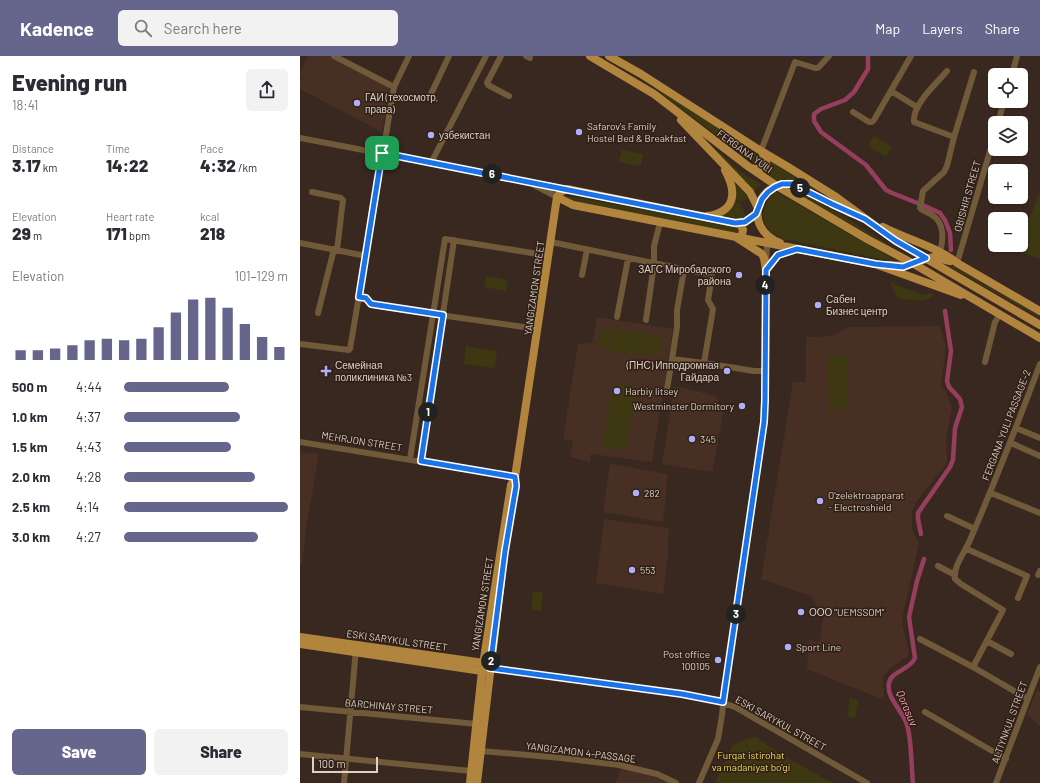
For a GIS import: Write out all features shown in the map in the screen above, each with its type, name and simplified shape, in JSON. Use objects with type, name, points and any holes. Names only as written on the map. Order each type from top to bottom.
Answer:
[{"type":"main road","name":"FERGANA YULI","points":[[590,56],[665,102],[749,167],[777,186],[1040,338]]},
{"type":"main road","name":"FERGANA YULI","points":[[609,56],[693,106],[836,198],[896,241],[1040,326]]},
{"type":"main road","points":[[665,102],[752,195],[767,244]]},
{"type":"main road","points":[[749,167],[758,169],[765,166],[766,161],[761,151]]},
{"type":"main road","points":[[702,217],[714,215],[720,212],[732,199],[732,184],[722,164]]},
{"type":"main road","points":[[735,223],[745,222],[757,211],[765,195],[777,186],[792,184],[902,236],[940,251],[951,257],[957,263]]},
{"type":"main road","points":[[737,238],[742,235],[743,230],[741,225],[735,223],[567,189],[561,192],[557,197],[573,205],[660,223],[767,244],[875,264],[903,267],[914,264],[926,258],[939,257],[957,263],[1040,311]]},
{"type":"main road","name":"YANGIZAMON STREET","points":[[470,783],[485,667],[516,486],[515,477],[557,197]]},
{"type":"main road","points":[[554,218],[557,211],[561,207],[573,205]]},
{"type":"main road","points":[[764,232],[774,240],[797,249]]},
{"type":"main road","points":[[737,238],[762,254],[766,270]]},
{"type":"main road","points":[[766,270],[778,255],[797,249]]},
{"type":"main road","points":[[912,251],[917,258],[914,264]]},
{"type":"main road","points":[[875,264],[941,289],[976,300]]},
{"type":"main road","name":"ESKI SARYKUL STREET","points":[[300,637],[356,648],[485,667]]},
{"type":"main road","name":"ESKI SARYKUL STREET","points":[[300,644],[356,648]]},
{"type":"main road","name":"YANGIZAMON STREET","points":[[477,783],[481,751],[485,667]]},
{"type":"street","points":[[334,56],[394,87]]},
{"type":"street","points":[[300,344],[330,349],[350,350],[394,87],[409,56]]},
{"type":"street","points":[[431,94],[449,56]]},
{"type":"street","points":[[432,162],[486,56]]},
{"type":"street","points":[[501,56],[487,83],[488,85],[509,96]]},
{"type":"street","points":[[761,151],[794,62],[818,68],[829,56]]},
{"type":"street","points":[[853,112],[869,122],[872,122],[911,56]]},
{"type":"street","points":[[1014,68],[1017,56]]},
{"type":"street","points":[[947,71],[917,107],[912,124],[954,137]]},
{"type":"street","points":[[940,251],[942,236],[939,222],[932,215],[922,210],[921,204],[923,191],[944,172],[947,166],[954,137],[974,72]]},
{"type":"street","points":[[890,91],[917,107]]},
{"type":"street","points":[[300,138],[567,189]]},
{"type":"street","name":"OBISHIR STREET","points":[[957,263],[989,156]]},
{"type":"street","points":[[527,182],[557,197]]},
{"type":"street","points":[[312,192],[341,198],[343,200],[335,250],[318,313]]},
{"type":"street","points":[[646,320],[654,264],[654,246],[660,223]]},
{"type":"street","points":[[410,459],[445,239],[538,254],[550,246],[587,250],[712,275],[708,300],[713,309],[704,363]]},
{"type":"street","points":[[421,461],[454,240]]},
{"type":"street","points":[[300,243],[366,256]]},
{"type":"street","points":[[699,783],[718,739],[763,429],[765,407],[767,244]]},
{"type":"street","points":[[582,275],[587,250]]},
{"type":"street","points":[[617,317],[628,259]]},
{"type":"street","points":[[667,389],[678,327],[677,310],[684,270]]},
{"type":"street","points":[[359,297],[366,298],[371,304],[538,329]]},
{"type":"street","points":[[985,362],[995,322],[1000,314]]},
{"type":"street","points":[[672,359],[754,371],[765,371]]},
{"type":"street","name":"FERGANA YULI PASSAGE-2","points":[[955,574],[1011,444],[1040,364]]},
{"type":"street","points":[[1016,428],[1040,438]]},
{"type":"street","name":"MEHRJON STREET","points":[[300,442],[515,477]]},
{"type":"street","points":[[1011,444],[1040,456]]},
{"type":"street","name":"FERGANA YULI PASSAGE-2","points":[[991,493],[1040,513]]},
{"type":"street","points":[[947,516],[975,529]]},
{"type":"street","points":[[967,549],[1027,576],[1018,598]]},
{"type":"street","points":[[938,566],[955,574],[955,579],[961,584],[1003,610],[973,667]]},
{"type":"street","points":[[920,639],[973,667],[1028,699]]},
{"type":"street","points":[[987,641],[1011,654]]},
{"type":"street","points":[[344,783],[356,648]]},
{"type":"street","name":"ESKI SARYKUL STREET","points":[[485,667],[682,694],[723,702],[735,707],[868,783]]},
{"type":"street","name":"ALTIYNKUL STREET","points":[[996,783],[1040,667]]},
{"type":"street","name":"BARCHINAY STREET","points":[[300,707],[477,724]]},
{"type":"street","points":[[925,712],[1006,759]]},
{"type":"street","name":"YANGIZAMON 4-PASSAGE","points":[[481,751],[619,765],[657,774],[676,783]]},
{"type":"street","points":[[300,754],[471,771]]},
{"type":"shaded area","name":"ГАИ (техосмотр, права)","points":[[308,56],[330,56],[390,87],[382,132],[300,89],[300,82],[302,78],[300,76],[300,72]]},
{"type":"shaded area","name":"Harbiy litsey","points":[[597,317],[673,329],[652,462],[591,454],[590,462],[570,457],[573,441],[563,439],[578,344],[592,343]]},
{"type":"shaded area","points":[[940,326],[945,344],[945,358],[941,386],[946,392],[952,409],[946,438],[947,461],[944,467],[916,502],[912,511],[912,529],[919,544],[902,624],[909,650],[908,656],[889,669],[883,677],[884,700],[807,669],[809,640],[820,642],[823,617],[811,596],[761,579],[793,382],[806,382],[806,337],[832,336],[849,327]]},
{"type":"shaded area","name":"345","points":[[674,386],[716,396],[723,414],[712,472],[662,464]]},
{"type":"shaded area","points":[[300,452],[319,454],[306,529],[302,565],[300,565]]},
{"type":"shaded area","name":"282","points":[[610,464],[668,474],[663,522],[603,512]]},
{"type":"shaded area","name":"553","points":[[604,519],[669,528],[668,556],[663,594],[596,583]]},
{"type":"shaded area","points":[[1037,690],[1040,692],[1040,726],[1027,715]]},
{"type":"shaded area","points":[[621,769],[649,774],[668,783],[615,783]]},
{"type":"green space","points":[[659,89],[760,156],[764,161],[760,166],[757,165],[658,91]]},
{"type":"green space","points":[[874,136],[892,147],[886,157],[868,146]]},
{"type":"green space","points":[[705,142],[725,157],[740,172],[761,184],[753,192]]},
{"type":"green space","points":[[622,150],[643,154],[641,166],[619,162]]},
{"type":"green space","points":[[769,160],[831,201],[794,181],[785,179],[776,180],[761,171]]},
{"type":"green space","points":[[733,180],[748,197],[742,202],[733,198]]},
{"type":"green space","points":[[787,188],[796,190],[838,213],[907,256]]},
{"type":"green space","points":[[1040,191],[1040,259],[1020,252],[1028,252],[1028,223]]},
{"type":"green space","points":[[776,192],[900,263],[783,239],[775,235],[766,224],[764,212],[770,198]]},
{"type":"green space","points":[[566,196],[739,226],[741,231],[737,234],[574,203]]},
{"type":"green space","points":[[733,200],[741,204],[746,217],[738,219],[720,215]]},
{"type":"green space","points":[[943,263],[949,264],[1040,316],[1040,318]]},
{"type":"green space","points":[[486,276],[508,280],[506,291],[484,287]]},
{"type":"green space","points":[[890,281],[923,295],[931,293],[934,294],[930,299],[919,301],[897,298]]},
{"type":"green space","points":[[612,328],[650,334],[647,356],[608,350]]},
{"type":"green space","points":[[600,329],[610,331],[608,347],[598,346]]},
{"type":"green space","points":[[651,337],[662,338],[660,355],[649,354]]},
{"type":"green space","points":[[466,346],[497,351],[495,368],[464,364]]},
{"type":"green space","points":[[847,355],[848,408],[829,411],[828,357]]},
{"type":"green space","points":[[613,383],[637,387],[626,451],[602,447]]},
{"type":"green space","points":[[533,591],[543,593],[541,611],[531,610]]},
{"type":"green space","points":[[850,698],[858,700],[855,718],[847,717]]},
{"type":"green space","name":"Furqat istirohat va madaniyat bo'gi","points":[[756,737],[785,757],[833,783],[715,783],[732,746],[744,740]]},
{"type":"waterway","points":[[868,56],[868,69],[854,92],[845,100],[821,109],[814,114],[814,121],[821,132],[866,165],[886,190],[940,213],[945,220],[950,233],[951,250]]},
{"type":"waterway","points":[[921,534],[918,513],[950,467],[953,460],[955,428],[962,407],[960,399],[949,387],[947,381],[951,351],[945,311]]},
{"type":"waterway","name":"Qorasuv","points":[[913,783],[908,728],[904,717],[892,698],[889,683],[893,676],[913,662],[915,658],[909,617],[917,581],[924,559]]},
{"type":"place","name":"ГАИ (техосмотр, права)","points":[[357,103]]},
{"type":"place","name":"Safarov's Family Hostel Bed & Breakfast","points":[[579,132]]},
{"type":"place","name":"узбекистан","points":[[431,135]]},
{"type":"place","name":"ЗАГС Миробадского района","points":[[739,275]]},
{"type":"place","name":"Сабен Бизнес центр","points":[[818,305]]},
{"type":"place","name":"Семейная поликлиника №3","points":[[326,371]]},
{"type":"place","name":"(ПНС) Ипподромная Гайдара","points":[[727,371]]},
{"type":"place","name":"Harbiy litsey","points":[[617,391]]},
{"type":"place","name":"Westminster Dormitory","points":[[742,406]]},
{"type":"place","name":"345","points":[[692,439]]},
{"type":"place","name":"282","points":[[636,493]]},
{"type":"place","name":"O'zelektroapparat - Electroshield","points":[[820,501]]},
{"type":"place","name":"553","points":[[632,570]]},
{"type":"place","name":"ООО \"UEMSSOM\"","points":[[801,612]]},
{"type":"place","name":"Sport Line","points":[[788,647]]},
{"type":"place","name":"Post office 100105","points":[[718,660]]},
{"type":"route","points":[[382,153],[735,223],[745,222],[756,214],[762,199],[775,187],[786,183],[792,184],[865,219],[896,241],[926,258],[903,267],[875,264],[797,249],[781,253],[775,257],[766,270],[764,422],[723,702],[708,698],[612,683],[490,668],[505,551],[516,486],[515,477],[421,461],[443,315],[377,306],[371,304],[366,298],[359,297],[382,153]]}]
